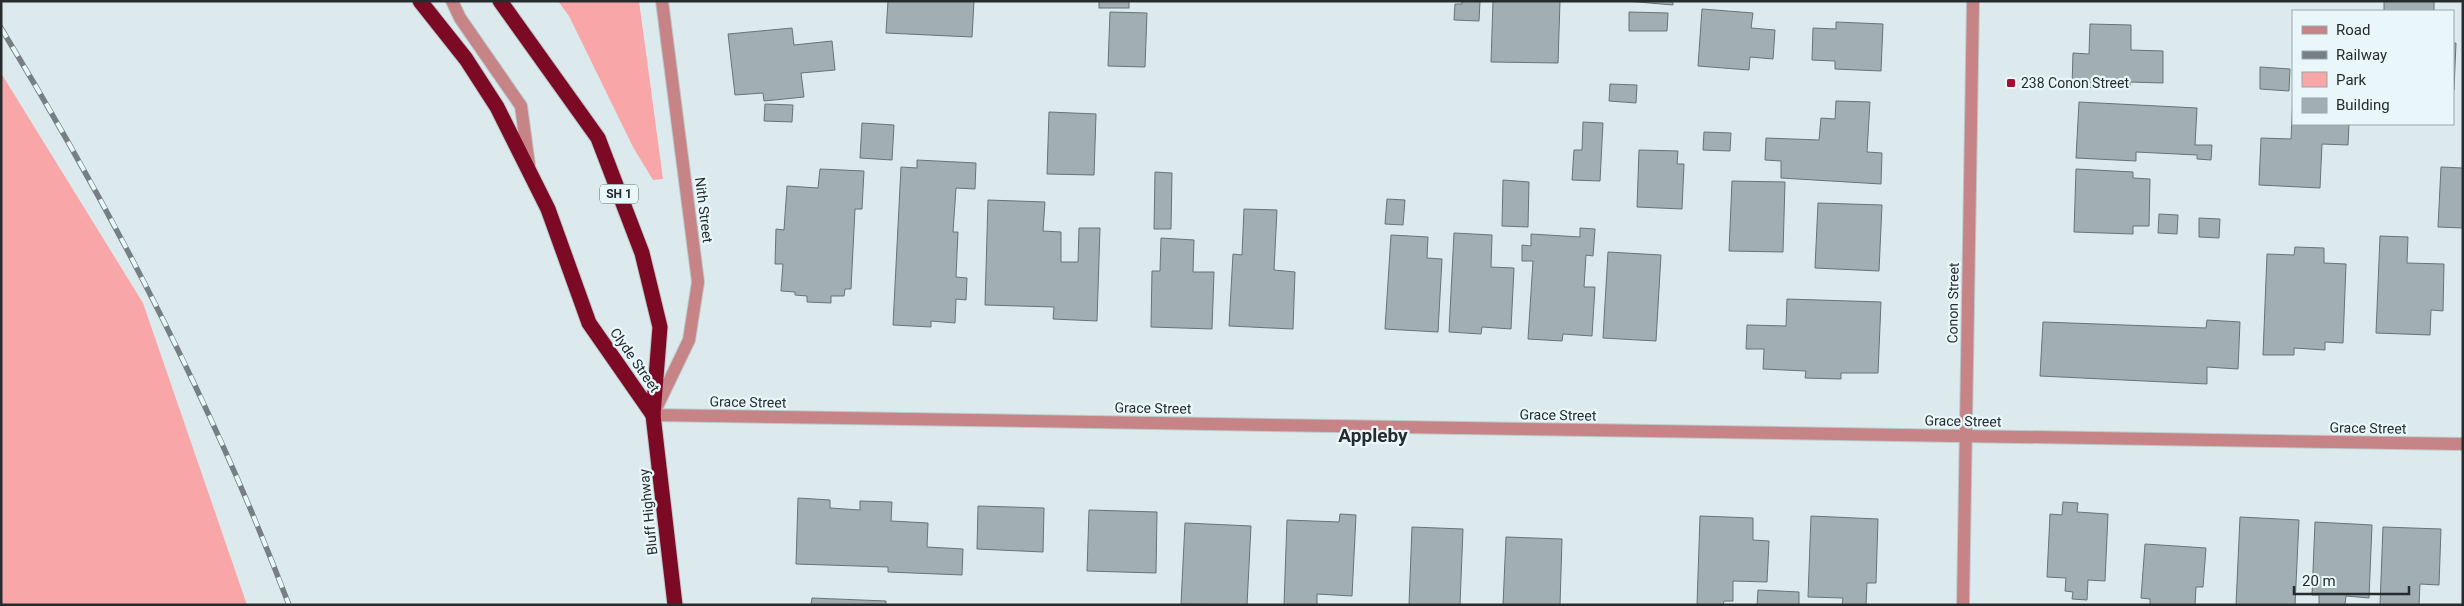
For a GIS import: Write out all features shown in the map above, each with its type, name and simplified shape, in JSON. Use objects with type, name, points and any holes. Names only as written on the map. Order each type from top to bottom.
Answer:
[{"type":"highway","name":"Clyde Street","points":[[420,1],[466,59],[497,107],[548,208],[589,322],[653,415]]},
{"type":"highway","name":"Clyde Street","points":[[500,1],[598,138],[642,253],[660,327],[653,415]]},
{"type":"highway","name":"Bluff Highway","points":[[653,415],[675,605]]},
{"type":"street","points":[[452,1],[460,18],[521,106],[529,168]]},
{"type":"street","name":"Nith Street","points":[[653,415],[689,340],[698,282],[662,1]]},
{"type":"street","name":"Conon Street","points":[[1963,605],[1973,1]]},
{"type":"street","name":"Grace Street","points":[[653,415],[2463,444]]},
{"type":"green space","points":[[558,1],[639,1],[663,179],[653,180],[633,147],[569,16]]},
{"type":"green space","points":[[1,73],[143,303],[247,605],[1,605]]},
{"type":"building","points":[[888,1],[974,1],[972,37],[886,33]]},
{"type":"building","points":[[1099,1],[1129,1],[1129,8],[1099,8]]},
{"type":"building","points":[[1462,1],[1480,1],[1479,21],[1454,20],[1455,4],[1462,4]]},
{"type":"building","points":[[1493,1],[1560,1],[1558,63],[1491,62]]},
{"type":"building","points":[[1626,1],[1673,1],[1673,5]]},
{"type":"building","points":[[2384,1],[2434,1],[2434,10],[2384,10]]},
{"type":"building","points":[[1702,9],[1753,13],[1751,28],[1775,30],[1773,59],[1750,57],[1749,70],[1698,66]]},
{"type":"building","points":[[1110,12],[1147,13],[1145,67],[1108,66]]},
{"type":"building","points":[[1629,12],[1668,13],[1667,31],[1629,31]]},
{"type":"building","points":[[1836,22],[1883,24],[1881,71],[1835,69],[1835,61],[1812,60],[1813,28],[1836,29]]},
{"type":"building","points":[[2090,24],[2131,25],[2131,50],[2163,51],[2163,83],[2130,82],[2130,88],[2072,87],[2073,53],[2089,54]]},
{"type":"building","points":[[792,28],[794,45],[832,41],[835,70],[801,73],[804,97],[764,101],[763,93],[735,95],[728,34]]},
{"type":"building","points":[[2454,43],[2456,43],[2454,90]]},
{"type":"building","points":[[2260,67],[2290,69],[2289,91],[2260,89]]},
{"type":"building","points":[[1610,84],[1637,85],[1636,103],[1609,101]]},
{"type":"building","points":[[1836,101],[1870,102],[1867,152],[1882,153],[1881,184],[1781,178],[1781,161],[1765,160],[1766,138],[1819,140],[1821,118],[1835,119]]},
{"type":"building","points":[[2079,102],[2197,108],[2195,145],[2212,145],[2211,160],[2197,159],[2197,155],[2136,152],[2136,161],[2076,158]]},
{"type":"building","points":[[765,104],[793,105],[792,122],[764,121]]},
{"type":"building","points":[[1049,112],[1096,114],[1094,175],[1047,174]]},
{"type":"building","points":[[2292,118],[2292,125],[2349,125],[2348,145],[2322,144],[2320,188],[2259,185],[2261,138],[2291,139]]},
{"type":"building","points":[[1583,122],[1603,123],[1600,181],[1572,180],[1574,150],[1582,150]]},
{"type":"building","points":[[862,123],[894,125],[892,160],[860,158]]},
{"type":"building","points":[[1704,132],[1731,133],[1730,151],[1703,150]]},
{"type":"building","points":[[1639,150],[1678,151],[1677,164],[1684,164],[1682,209],[1637,207]]},
{"type":"building","points":[[917,160],[976,163],[975,189],[956,188],[953,232],[958,232],[956,277],[967,278],[966,300],[956,299],[955,323],[931,321],[931,327],[893,325],[901,167],[917,168]]},
{"type":"building","points":[[2441,167],[2463,168],[2463,228],[2438,227]]},
{"type":"building","points":[[820,169],[864,171],[862,209],[855,209],[851,289],[845,289],[844,296],[831,296],[831,303],[807,302],[807,296],[795,295],[795,292],[781,291],[783,264],[775,264],[776,229],[784,230],[787,186],[818,188]]},
{"type":"building","points":[[2076,169],[2133,172],[2133,178],[2150,179],[2149,226],[2133,226],[2133,234],[2074,232]]},
{"type":"building","points":[[1155,172],[1172,173],[1171,229],[1154,229]]},
{"type":"building","points":[[1503,180],[1529,182],[1528,227],[1502,226]]},
{"type":"building","points":[[1732,181],[1785,182],[1783,252],[1729,251]]},
{"type":"building","points":[[1387,199],[1405,200],[1403,225],[1385,224]]},
{"type":"building","points":[[988,200],[1045,202],[1043,231],[1061,232],[1061,262],[1078,262],[1079,228],[1100,228],[1097,321],[1053,319],[1054,307],[985,305]]},
{"type":"building","points":[[1818,203],[1882,205],[1879,271],[1815,268]]},
{"type":"building","points":[[1244,209],[1277,210],[1274,270],[1295,272],[1293,329],[1229,326],[1233,254],[1242,255]]},
{"type":"building","points":[[2159,214],[2178,215],[2177,234],[2158,233]]},
{"type":"building","points":[[2199,218],[2220,219],[2219,238],[2199,237]]},
{"type":"building","points":[[1580,228],[1595,229],[1593,256],[1586,255],[1584,287],[1595,287],[1592,336],[1563,334],[1562,341],[1528,339],[1533,261],[1522,261],[1522,245],[1531,246],[1531,234],[1580,237]]},
{"type":"building","points":[[1454,233],[1492,235],[1491,267],[1514,268],[1511,329],[1482,327],[1481,334],[1449,332]]},
{"type":"building","points":[[1391,235],[1428,237],[1427,258],[1442,259],[1438,332],[1385,329]]},
{"type":"building","points":[[2380,236],[2408,237],[2407,263],[2444,264],[2443,311],[2431,310],[2430,335],[2376,333]]},
{"type":"building","points":[[1161,238],[1194,240],[1193,272],[1214,272],[1212,329],[1151,327],[1152,271],[1160,271]]},
{"type":"building","points":[[2295,247],[2324,248],[2324,263],[2346,264],[2343,343],[2325,342],[2325,350],[2294,348],[2294,355],[2263,355],[2267,254],[2294,255]]},
{"type":"building","points":[[1608,252],[1661,255],[1656,341],[1603,338]]},
{"type":"building","points":[[1787,299],[1881,302],[1878,373],[1841,373],[1841,379],[1805,378],[1806,371],[1763,369],[1764,349],[1746,349],[1747,325],[1786,326]]},
{"type":"building","points":[[2207,320],[2240,322],[2238,369],[2207,367],[2207,384],[2040,376],[2043,322],[2206,328]]},
{"type":"building","points":[[798,498],[830,500],[830,508],[860,510],[860,501],[892,502],[891,521],[928,523],[927,547],[963,549],[962,575],[888,572],[888,567],[796,564]]},
{"type":"building","points":[[2063,502],[2078,503],[2077,512],[2108,514],[2105,581],[2088,580],[2087,600],[2072,599],[2073,592],[2065,591],[2066,578],[2047,577],[2050,514],[2062,515]]},
{"type":"building","points":[[978,506],[1044,508],[1043,552],[977,549]]},
{"type":"building","points":[[1089,510],[1157,512],[1156,573],[1087,571]]},
{"type":"building","points":[[1340,514],[1356,515],[1352,596],[1317,594],[1317,605],[1284,605],[1287,520],[1339,522]]},
{"type":"building","points":[[1700,516],[1753,518],[1753,540],[1769,541],[1767,582],[1733,581],[1733,601],[1724,601],[1723,605],[1697,605]]},
{"type":"building","points":[[1811,516],[1878,519],[1876,583],[1867,583],[1866,605],[1842,605],[1843,598],[1808,597]]},
{"type":"building","points":[[2240,517],[2299,520],[2295,605],[2236,605]]},
{"type":"building","points":[[2315,522],[2372,525],[2369,598],[2346,596],[2345,605],[2319,605],[2319,595],[2312,595]]},
{"type":"building","points":[[1185,523],[1251,526],[1247,605],[1181,604]]},
{"type":"building","points":[[1412,527],[1463,529],[1460,605],[1409,605]]},
{"type":"building","points":[[2383,527],[2441,529],[2439,585],[2420,584],[2419,605],[2380,605]]},
{"type":"building","points":[[1506,537],[1562,539],[1560,605],[1503,605]]},
{"type":"building","points":[[2145,544],[2206,548],[2203,587],[2196,587],[2195,605],[2150,605],[2150,599],[2141,598]]},
{"type":"building","points":[[1758,590],[1799,592],[1799,605],[1757,605]]},
{"type":"building","points":[[812,598],[886,601],[886,605],[811,605]]},
{"type":"railway","points":[[1,28],[121,238],[194,382],[259,530],[289,605]]},
{"type":"place","name":"238 Conon Street","points":[[2011,83]]},
{"type":"district","name":"Appleby","points":[[1373,435]]}]
